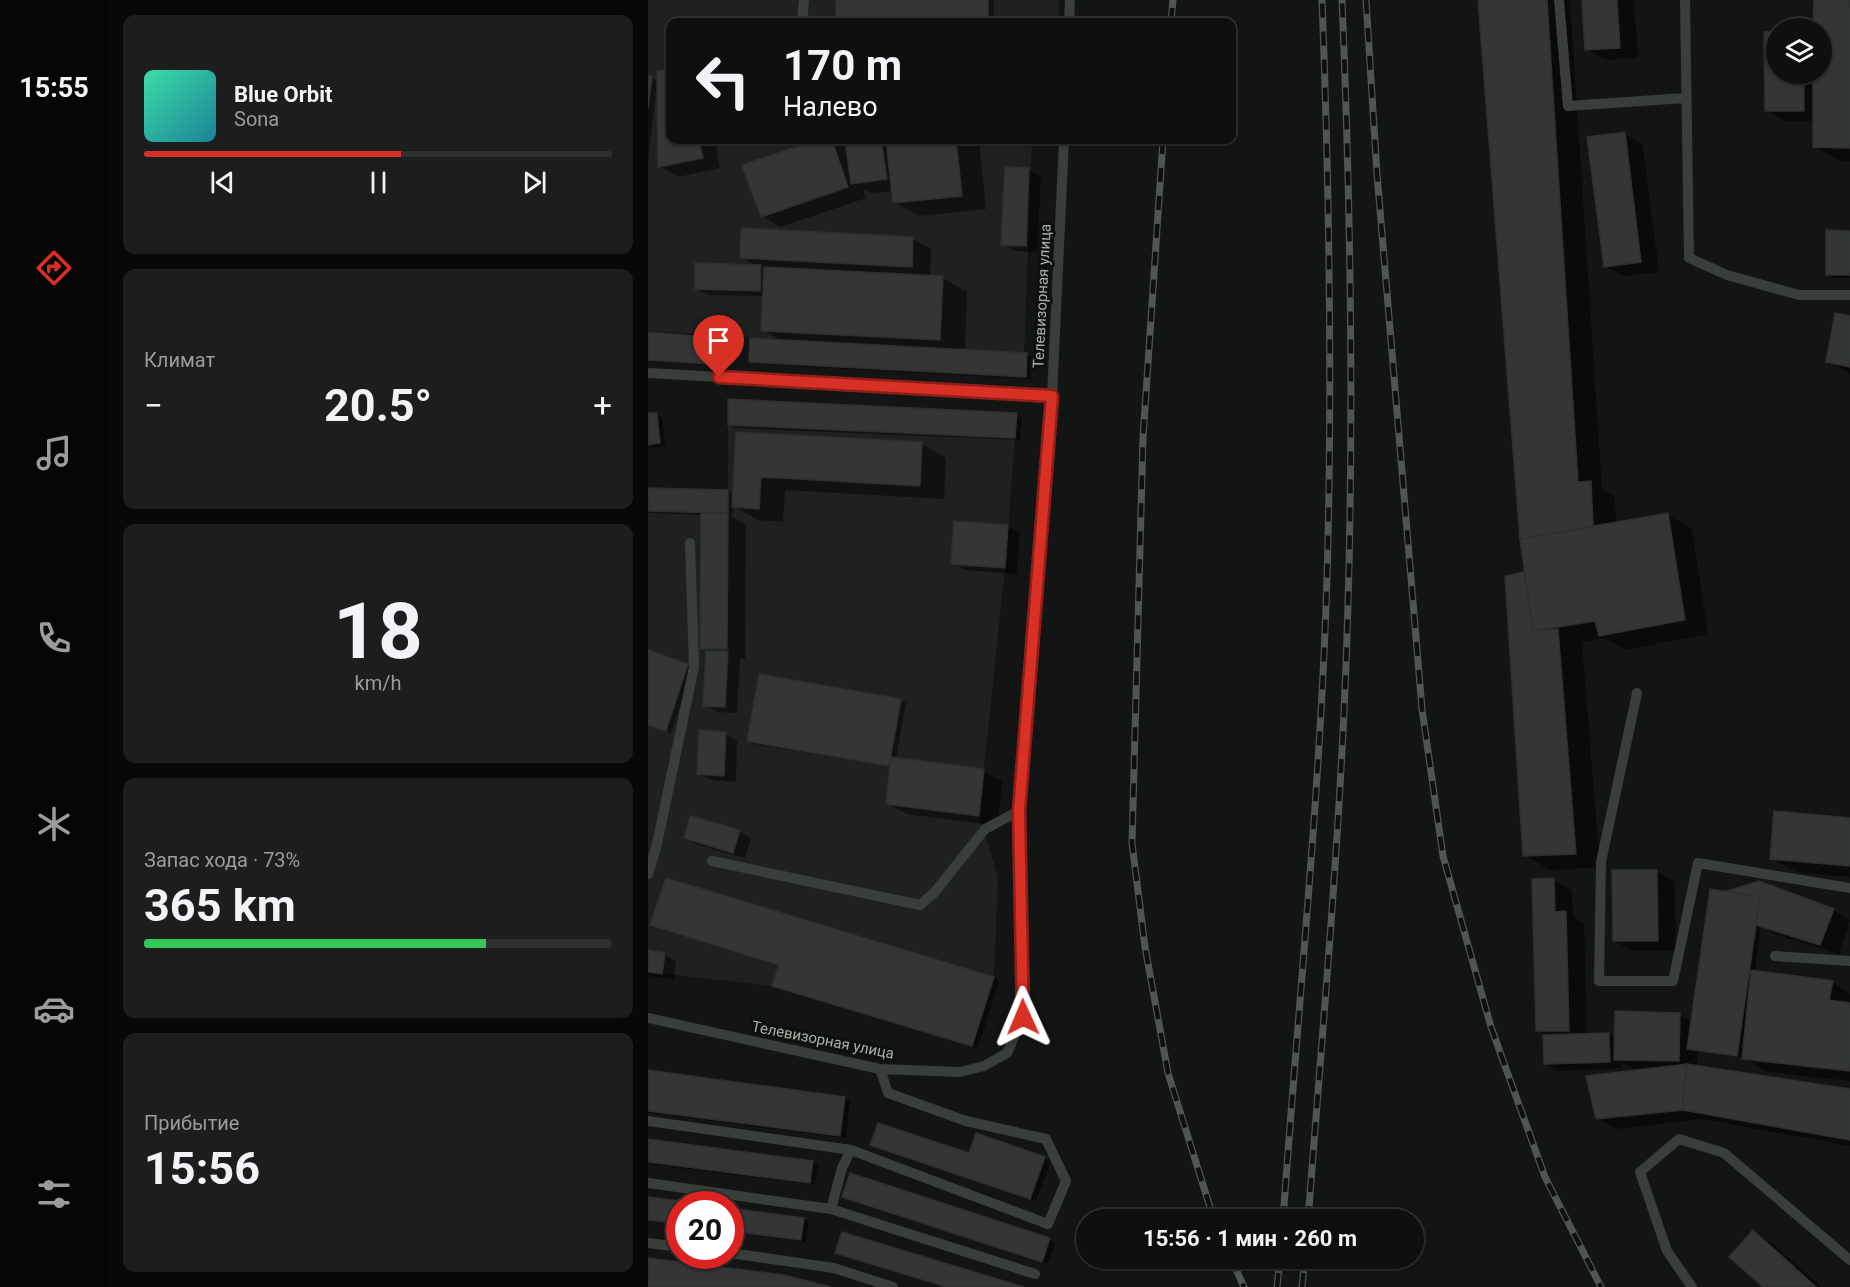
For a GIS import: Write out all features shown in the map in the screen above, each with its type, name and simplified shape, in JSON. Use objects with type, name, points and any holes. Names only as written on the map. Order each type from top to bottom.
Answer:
[{"type":"lane","points":[[802,18],[804,0]]},
{"type":"lane","points":[[1069,18],[1070,0]]},
{"type":"lane","points":[[1559,0],[1568,106],[1685,98]]},
{"type":"lane","points":[[1685,0],[1689,258],[1727,275],[1799,295],[1850,294]]},
{"type":"lane","name":"Телевизорная улица","points":[[648,1018],[880,1069],[960,1072],[984,1066],[1007,1053],[1023,1017],[1019,811],[1052,396],[1064,144]]},
{"type":"lane","points":[[648,373],[1052,396]]},
{"type":"lane","points":[[648,874],[653,843],[694,667],[690,543]]},
{"type":"lane","points":[[1636,693],[1601,862],[1599,981],[1673,981],[1698,863],[1850,888]]},
{"type":"lane","points":[[712,861],[920,905],[934,893],[985,829],[1019,811]]},
{"type":"lane","points":[[1775,956],[1850,961]]},
{"type":"lane","points":[[648,1121],[851,1150],[1048,1224],[1066,1181],[1046,1139],[966,1121],[888,1093],[880,1069]]},
{"type":"lane","points":[[1692,1287],[1667,1251],[1640,1172],[1679,1139],[1724,1154],[1850,1260]]},
{"type":"lane","points":[[831,1209],[842,1168],[851,1150]]},
{"type":"lane","points":[[648,1183],[831,1209],[1035,1274]]},
{"type":"lane","points":[[648,1243],[666,1245]]},
{"type":"lane","points":[[744,1255],[834,1268],[893,1287]]},
{"type":"shaded area","points":[[648,0],[1059,0],[1059,18],[666,18],[666,144],[1032,144],[1024,353],[648,331],[648,109],[652,77],[648,76]]},
{"type":"shaded area","points":[[728,425],[1015,438],[1005,568],[979,816],[998,877],[994,977],[972,1046],[772,986],[648,972],[648,511],[728,513]]},
{"type":"building","points":[[836,0],[988,0],[988,18],[836,18]]},
{"type":"building","points":[[1478,0],[1547,0],[1578,482],[1591,481],[1593,527],[1520,539]]},
{"type":"building","points":[[1582,0],[1617,0],[1620,48],[1585,50]]},
{"type":"building","points":[[1814,0],[1850,0],[1850,148],[1813,147],[1813,84],[1832,84],[1832,18],[1813,18]]},
{"type":"building","points":[[1764,32],[1766,32],[1766,84],[1804,84],[1804,111],[1765,111]]},
{"type":"building","points":[[666,70],[666,144],[700,144],[703,158],[658,167],[657,71]]},
{"type":"building","points":[[648,76],[652,76],[648,109]]},
{"type":"building","points":[[1625,132],[1641,262],[1604,267],[1587,137]]},
{"type":"building","points":[[804,144],[833,144],[848,187],[761,217],[742,165]]},
{"type":"building","points":[[846,144],[882,144],[887,179],[851,184]]},
{"type":"building","points":[[886,144],[956,144],[962,196],[893,203]]},
{"type":"building","points":[[1005,167],[1029,168],[1026,246],[1001,245]]},
{"type":"building","points":[[741,228],[913,237],[912,267],[740,258]]},
{"type":"building","points":[[1826,230],[1850,231],[1850,275],[1826,275]]},
{"type":"building","points":[[695,263],[761,265],[760,291],[695,289]]},
{"type":"building","points":[[764,267],[943,276],[940,340],[761,331]]},
{"type":"building","points":[[1835,313],[1850,316],[1850,367],[1826,362]]},
{"type":"building","points":[[648,332],[727,339],[724,365],[648,360]]},
{"type":"building","points":[[750,338],[1027,353],[1026,377],[749,362]]},
{"type":"building","points":[[728,399],[1017,413],[1015,438],[728,425]]},
{"type":"building","points":[[648,413],[657,413],[660,443],[648,445]]},
{"type":"building","points":[[736,432],[922,442],[920,486],[761,477],[759,509],[732,507]]},
{"type":"building","points":[[648,488],[728,490],[728,513],[648,511]]},
{"type":"building","points":[[701,513],[728,513],[727,649],[700,649]]},
{"type":"building","points":[[1668,513],[1685,620],[1599,636],[1595,621],[1533,631],[1520,539]]},
{"type":"building","points":[[954,521],[1008,525],[1005,568],[951,564]]},
{"type":"building","points":[[1524,572],[1533,631],[1558,629],[1576,854],[1523,856],[1505,576]]},
{"type":"building","points":[[648,650],[688,664],[666,731],[648,725]]},
{"type":"building","points":[[706,651],[728,651],[725,707],[703,706]]},
{"type":"building","points":[[759,674],[901,699],[889,766],[747,741]]},
{"type":"building","points":[[699,730],[726,732],[724,776],[697,774]]},
{"type":"building","points":[[891,757],[984,769],[979,816],[886,804]]},
{"type":"building","points":[[1774,811],[1850,818],[1850,866],[1770,859]]},
{"type":"building","points":[[690,816],[740,830],[733,853],[684,838]]},
{"type":"building","points":[[1612,870],[1657,870],[1658,941],[1613,941]]},
{"type":"building","points":[[666,878],[994,977],[972,1046],[772,986],[779,965],[650,925]]},
{"type":"building","points":[[1554,878],[1555,912],[1566,911],[1569,1031],[1536,1031],[1532,879]]},
{"type":"building","points":[[1759,881],[1834,909],[1820,945],[1756,925],[1760,897],[1727,891]]},
{"type":"building","points":[[1710,889],[1760,897],[1737,1056],[1687,1049]]},
{"type":"building","points":[[648,950],[665,953],[662,974],[648,972]]},
{"type":"building","points":[[1751,970],[1833,981],[1829,1000],[1850,1003],[1850,1071],[1742,1059]]},
{"type":"building","points":[[1615,1011],[1680,1013],[1679,1061],[1614,1060]]},
{"type":"building","points":[[1609,1033],[1610,1062],[1544,1064],[1543,1035]]},
{"type":"building","points":[[1687,1064],[1850,1089],[1850,1140],[1682,1110]]},
{"type":"building","points":[[1687,1064],[1682,1110],[1596,1119],[1586,1076]]},
{"type":"building","points":[[648,1070],[845,1097],[840,1136],[648,1111]]},
{"type":"building","points":[[878,1123],[969,1153],[976,1133],[1045,1157],[1030,1199],[870,1145]]},
{"type":"building","points":[[648,1139],[813,1161],[810,1183],[648,1162]]},
{"type":"building","points":[[850,1173],[1050,1238],[1042,1262],[842,1197]]},
{"type":"building","points":[[648,1197],[666,1199],[666,1222],[648,1220]]},
{"type":"building","points":[[744,1210],[804,1218],[801,1240],[744,1233]]},
{"type":"building","points":[[1753,1230],[1816,1287],[1763,1287],[1729,1257]]},
{"type":"building","points":[[842,1232],[1024,1287],[947,1287],[835,1253]]},
{"type":"building","points":[[648,1258],[666,1260],[666,1269],[736,1269],[784,1275],[831,1287],[648,1287]]},
{"type":"railway","points":[[1171,18],[1173,0]]},
{"type":"railway","points":[[1284,1209],[1316,795],[1328,540],[1330,338],[1322,0]]},
{"type":"railway","points":[[1309,1209],[1337,839],[1350,534],[1350,267],[1342,0]]},
{"type":"railway","points":[[1366,0],[1377,174],[1422,709],[1443,856],[1491,1027],[1545,1177],[1601,1287]]},
{"type":"railway","points":[[1163,144],[1143,438],[1132,843],[1145,947],[1168,1073],[1211,1209]]},
{"type":"railway","points":[[1236,1269],[1244,1287]]},
{"type":"railway","points":[[1277,1287],[1279,1269]]},
{"type":"railway","points":[[1302,1287],[1304,1269]]},
{"type":"route","points":[[719,377],[1052,396],[1019,811],[1023,1017]]}]
